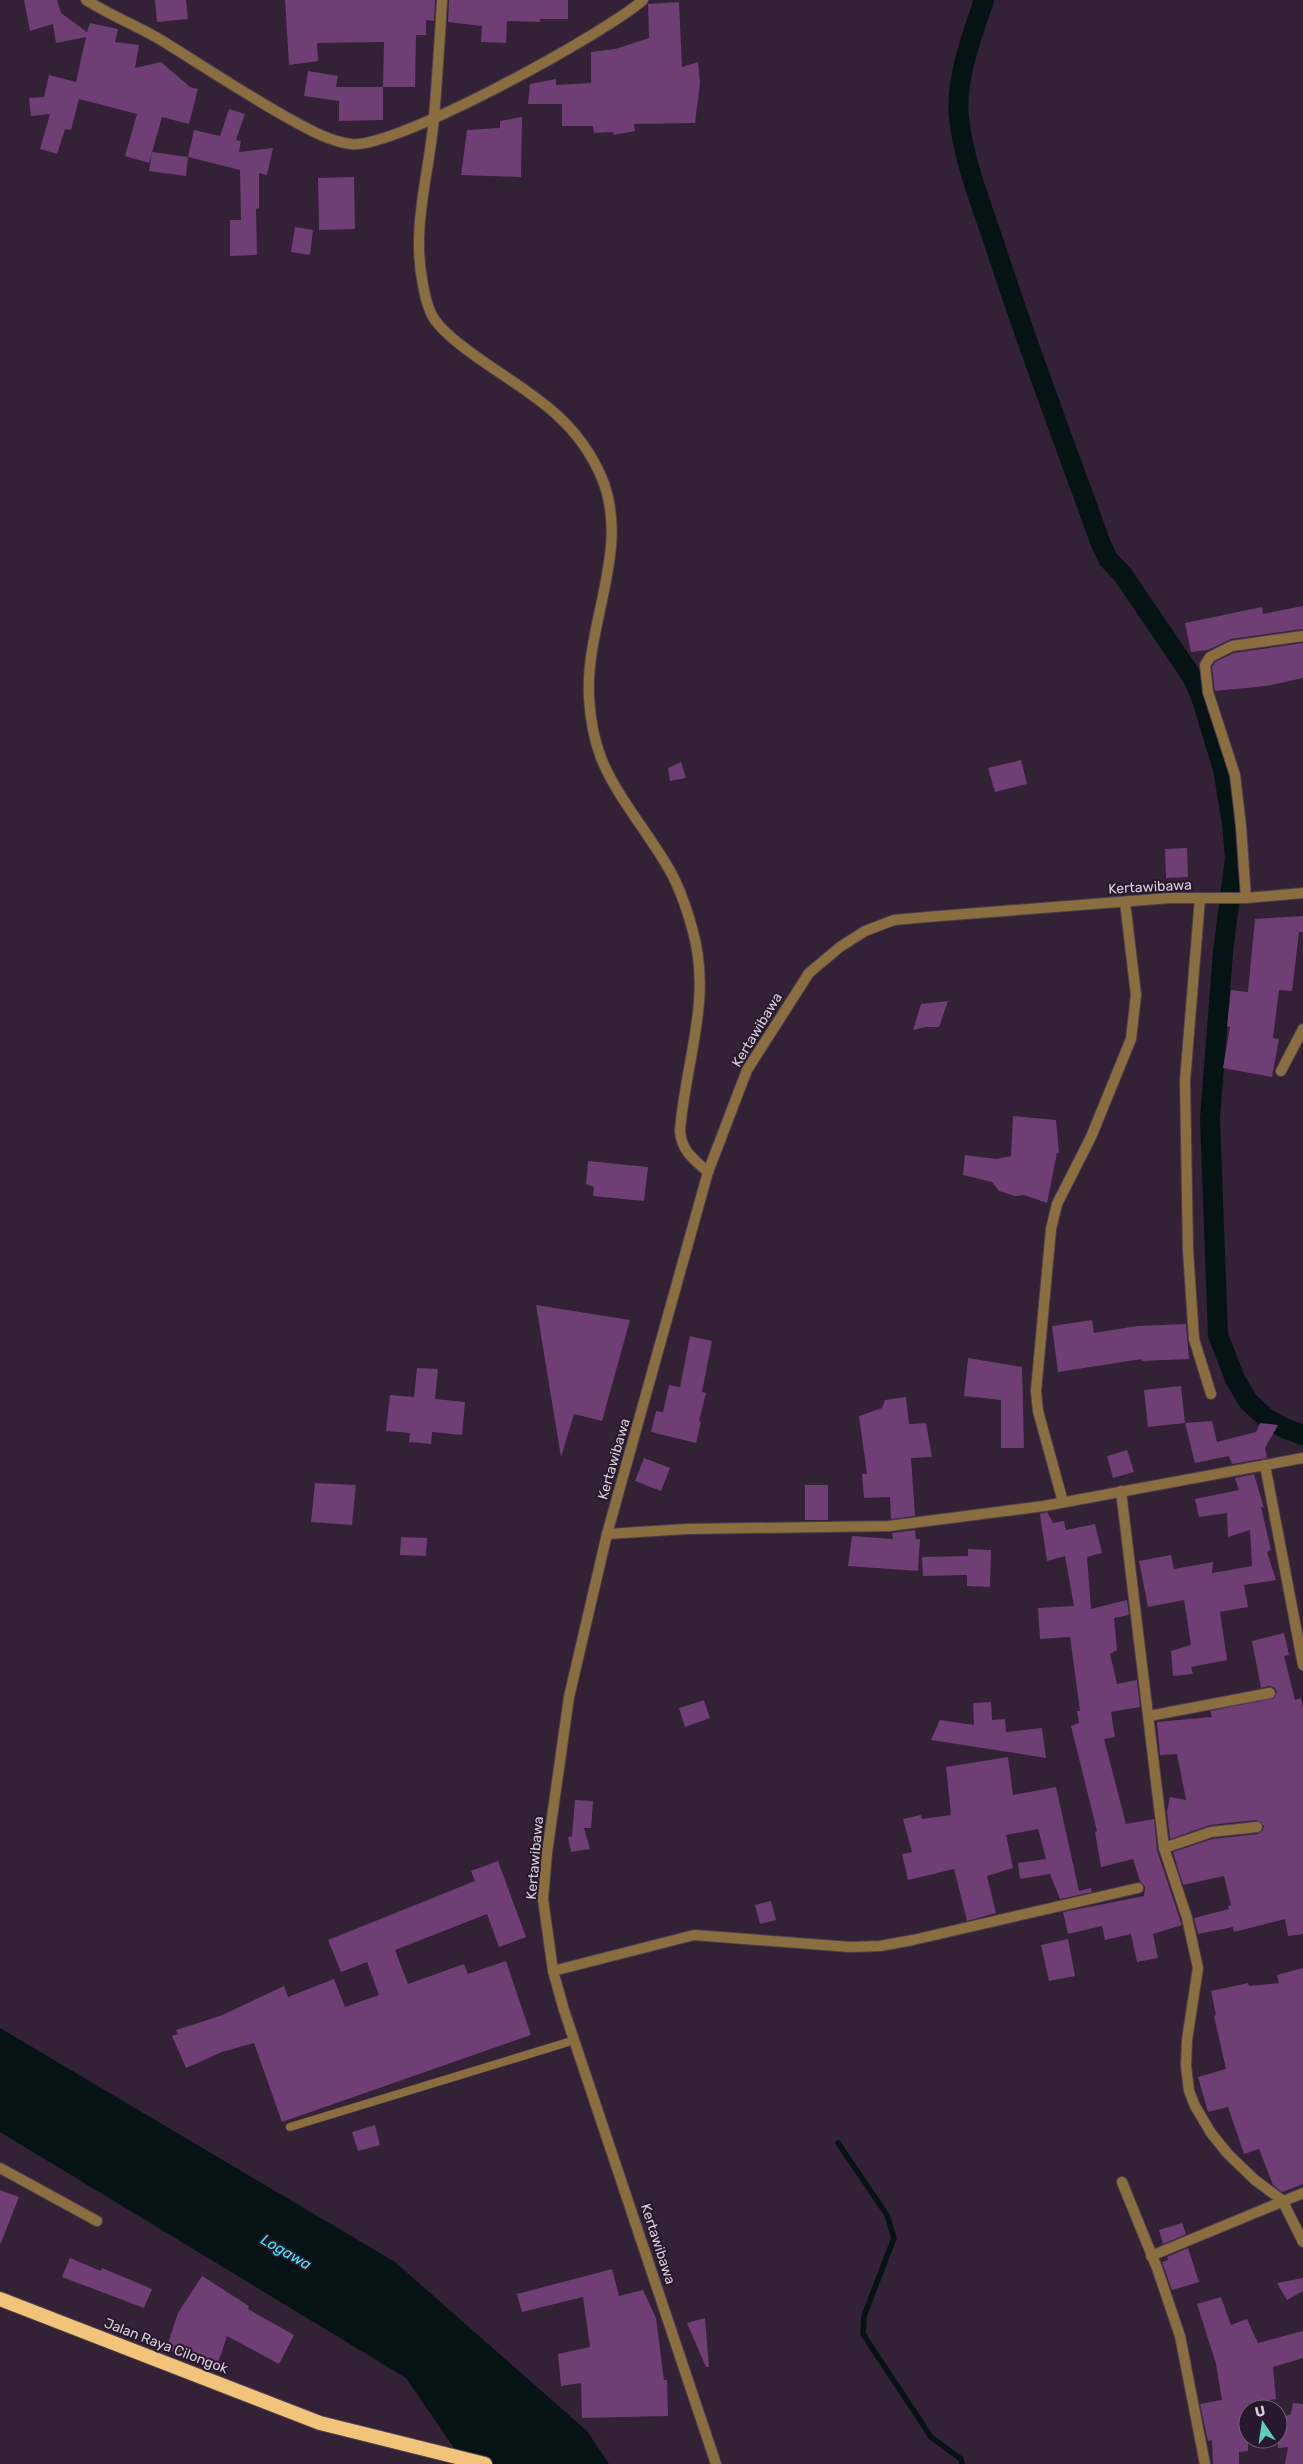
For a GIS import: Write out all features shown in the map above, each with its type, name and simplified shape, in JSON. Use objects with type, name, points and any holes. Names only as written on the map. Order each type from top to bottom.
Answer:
[{"type":"highway","name":"Jalan Raya Cilongok","points":[[0,2298],[320,2423],[485,2464]]},
{"type":"street","points":[[86,0],[168,43],[241,92],[318,134],[352,144],[379,140],[586,40],[629,12],[643,0]]},
{"type":"street","points":[[442,0],[434,114],[417,246],[425,297],[434,320],[460,345],[549,406],[582,440],[602,478],[609,511],[611,560],[593,638],[588,677],[590,714],[601,758],[668,867],[685,904],[693,931],[697,954],[699,1015],[680,1131],[681,1143],[689,1155],[708,1172]]},
{"type":"street","points":[[1243,898],[1242,826],[1235,775],[1208,692],[1205,665],[1210,656],[1232,646],[1303,636]]},
{"type":"street","name":"Kertawibawa","points":[[716,2464],[553,1971],[543,1899],[547,1853],[569,1697],[607,1534],[708,1172],[748,1070],[809,973],[865,931],[894,920],[1170,898],[1243,898],[1303,893]]},
{"type":"street","points":[[1200,898],[1184,1081],[1188,1250],[1194,1339],[1211,1394]]},
{"type":"street","points":[[1063,1502],[1038,1411],[1036,1391],[1051,1229],[1057,1204],[1091,1137],[1131,1039],[1136,996],[1130,902]]},
{"type":"street","points":[[1282,1071],[1303,1029]]},
{"type":"street","points":[[607,1534],[687,1529],[890,1526],[1063,1502],[1303,1458]]},
{"type":"street","points":[[1266,1465],[1303,1665]]},
{"type":"street","points":[[1120,1491],[1164,1848],[1194,1945],[1198,1968],[1187,2040],[1186,2066],[1189,2091],[1195,2106],[1211,2133],[1228,2154],[1255,2180],[1282,2200],[1303,2242]]},
{"type":"street","points":[[1149,1716],[1270,1692]]},
{"type":"street","points":[[1164,1848],[1212,1832],[1257,1827]]},
{"type":"street","points":[[553,1971],[694,1935],[850,1947],[880,1946],[1138,1888]]},
{"type":"street","points":[[0,2168],[97,2221]]},
{"type":"street","points":[[1122,2182],[1180,2336],[1205,2464]]},
{"type":"street","points":[[1151,2256],[1282,2200],[1303,2193]]},
{"type":"lane","points":[[290,2127],[575,2040]]},
{"type":"water","name":"Logawa","points":[[0,2028],[395,2262],[587,2431],[609,2464],[465,2464],[406,2378],[0,2132]]},
{"type":"building","points":[[24,0],[57,0],[61,13],[87,32],[90,23],[118,29],[115,42],[139,45],[135,68],[161,62],[190,87],[198,89],[189,124],[162,117],[149,163],[125,156],[137,114],[79,99],[71,130],[65,129],[57,154],[40,149],[50,114],[31,116],[29,98],[44,97],[49,75],[76,82],[86,37],[56,43],[53,24],[30,31]]},
{"type":"building","points":[[155,0],[186,0],[188,19],[157,22]]},
{"type":"building","points":[[285,0],[435,0],[434,21],[426,20],[426,35],[416,35],[415,87],[383,87],[384,42],[317,43],[318,61],[289,65]]},
{"type":"building","points":[[449,0],[568,0],[568,19],[540,19],[540,22],[507,21],[506,43],[481,42],[482,26],[448,22]]},
{"type":"building","points":[[679,2],[682,67],[698,62],[700,83],[695,123],[634,124],[635,131],[614,135],[613,132],[594,133],[593,126],[562,126],[562,104],[528,104],[530,84],[556,79],[556,85],[591,83],[591,52],[615,49],[649,38],[648,4]]},
{"type":"building","points":[[308,71],[338,76],[336,87],[383,87],[383,120],[339,121],[339,101],[304,96]]},
{"type":"building","points":[[229,109],[245,114],[236,140],[241,141],[239,152],[273,148],[267,175],[259,173],[259,208],[256,209],[257,255],[230,256],[230,220],[241,220],[240,170],[188,157],[194,130],[220,136]]},
{"type":"building","points":[[522,117],[521,177],[461,175],[467,130],[500,128],[500,121]]},
{"type":"building","points":[[152,152],[188,157],[186,176],[149,171]]},
{"type":"building","points":[[354,177],[355,229],[319,230],[318,178]]},
{"type":"building","points":[[295,227],[313,230],[310,255],[291,252]]},
{"type":"building","points":[[1303,606],[1303,629],[1231,639],[1208,650],[1191,652],[1185,623],[1262,607],[1263,614]]},
{"type":"building","points":[[1303,643],[1303,678],[1266,686],[1215,691],[1212,667],[1215,662],[1234,653]]},
{"type":"building","points":[[1021,760],[1027,784],[995,792],[988,768]]},
{"type":"building","points":[[681,762],[686,778],[670,781],[668,768]]},
{"type":"building","points":[[1187,848],[1188,877],[1166,878],[1165,849]]},
{"type":"building","points":[[1303,916],[1303,932],[1299,932],[1292,991],[1279,990],[1273,1038],[1279,1039],[1272,1077],[1223,1068],[1230,1027],[1227,1026],[1231,990],[1248,992],[1255,919]]},
{"type":"building","points":[[948,1001],[939,1027],[913,1030],[921,1004]]},
{"type":"building","points":[[1013,1116],[1056,1120],[1059,1153],[1057,1153],[1047,1203],[1024,1195],[1015,1196],[999,1191],[992,1182],[963,1175],[965,1155],[996,1159],[1011,1156]]},
{"type":"building","points":[[588,1161],[648,1167],[644,1201],[593,1196],[594,1187],[586,1184]]},
{"type":"building","points":[[536,1305],[630,1320],[602,1421],[574,1414],[561,1457]]},
{"type":"building","points":[[1092,1320],[1094,1333],[1137,1326],[1186,1324],[1189,1359],[1142,1361],[1142,1359],[1058,1372],[1052,1326]]},
{"type":"building","points":[[690,1336],[712,1341],[702,1392],[706,1393],[696,1443],[651,1432],[656,1411],[663,1412],[669,1385],[680,1387]]},
{"type":"building","points":[[968,1358],[1022,1367],[1024,1448],[1001,1448],[1001,1400],[964,1396]]},
{"type":"building","points":[[417,1368],[438,1369],[435,1399],[465,1402],[462,1435],[432,1432],[431,1444],[409,1442],[410,1433],[386,1431],[390,1395],[414,1397]]},
{"type":"building","points":[[1181,1386],[1185,1423],[1148,1427],[1144,1390]]},
{"type":"building","points":[[906,1397],[909,1424],[926,1423],[932,1457],[911,1458],[915,1516],[891,1519],[890,1497],[864,1498],[862,1474],[867,1474],[859,1416],[882,1408],[885,1400]]},
{"type":"building","points":[[1212,1421],[1217,1442],[1256,1432],[1260,1423],[1278,1425],[1265,1448],[1267,1458],[1232,1464],[1229,1456],[1195,1463],[1185,1423]]},
{"type":"building","points":[[1127,1450],[1134,1472],[1113,1478],[1107,1456]]},
{"type":"building","points":[[644,1458],[670,1468],[661,1491],[635,1481]]},
{"type":"building","points":[[1254,1474],[1264,1508],[1261,1507],[1271,1550],[1267,1552],[1276,1580],[1244,1585],[1248,1607],[1220,1612],[1227,1660],[1191,1667],[1193,1674],[1173,1676],[1171,1651],[1191,1645],[1184,1600],[1148,1607],[1139,1561],[1171,1555],[1174,1569],[1213,1562],[1212,1573],[1252,1566],[1250,1530],[1228,1537],[1227,1513],[1199,1517],[1195,1499],[1239,1490],[1235,1478]]},
{"type":"building","points":[[315,1483],[356,1485],[352,1525],[311,1522]]},
{"type":"building","points":[[805,1485],[828,1485],[828,1520],[805,1520]]},
{"type":"building","points":[[1047,1512],[1053,1523],[1064,1521],[1066,1530],[1095,1524],[1102,1553],[1087,1557],[1091,1609],[1127,1600],[1129,1615],[1114,1618],[1117,1650],[1110,1654],[1117,1684],[1137,1680],[1140,1707],[1111,1712],[1115,1737],[1104,1739],[1126,1824],[1154,1819],[1157,1850],[1182,1925],[1153,1934],[1158,1958],[1137,1962],[1131,1934],[1105,1940],[1102,1926],[1068,1934],[1063,1912],[1144,1896],[1145,1887],[1140,1881],[1133,1859],[1101,1867],[1095,1832],[1097,1831],[1071,1726],[1079,1723],[1077,1711],[1080,1711],[1070,1637],[1040,1639],[1038,1608],[1074,1606],[1065,1556],[1047,1561],[1040,1514]]},
{"type":"building","points":[[915,1530],[916,1539],[920,1539],[918,1571],[848,1566],[852,1536],[893,1539],[892,1533]]},
{"type":"building","points":[[401,1537],[427,1538],[426,1556],[400,1555]]},
{"type":"building","points":[[968,1549],[991,1550],[990,1587],[967,1586],[967,1575],[923,1576],[922,1557],[968,1556]]},
{"type":"building","points":[[1284,1633],[1289,1655],[1284,1656],[1295,1700],[1301,1698],[1303,1709],[1303,1934],[1288,1936],[1285,1919],[1234,1932],[1233,1927],[1198,1934],[1194,1918],[1229,1909],[1228,1906],[1231,1905],[1224,1876],[1183,1885],[1173,1852],[1212,1839],[1258,1834],[1263,1830],[1264,1826],[1256,1820],[1210,1825],[1170,1839],[1167,1812],[1170,1797],[1186,1800],[1177,1754],[1160,1755],[1157,1722],[1212,1717],[1210,1711],[1274,1698],[1277,1692],[1275,1688],[1269,1686],[1261,1688],[1252,1641]]},
{"type":"building","points":[[704,1700],[710,1718],[685,1727],[679,1708]]},
{"type":"building","points":[[991,1702],[992,1720],[1005,1719],[1006,1732],[1042,1728],[1046,1758],[931,1740],[940,1720],[974,1725],[973,1703]]},
{"type":"building","points":[[1008,1757],[1013,1795],[1056,1787],[1079,1891],[1091,1888],[1092,1892],[1060,1899],[1050,1874],[1020,1879],[1018,1863],[1046,1859],[1038,1829],[1006,1835],[1013,1868],[987,1876],[996,1913],[967,1921],[954,1869],[908,1880],[902,1854],[912,1852],[903,1819],[921,1815],[922,1819],[951,1815],[946,1767]]},
{"type":"building","points":[[575,1800],[593,1801],[591,1828],[584,1828],[590,1849],[571,1852],[568,1837],[572,1836]]},
{"type":"building","points":[[498,1861],[526,1937],[499,1947],[487,1914],[395,1950],[408,1984],[464,1964],[468,1974],[506,1961],[531,2035],[282,2122],[254,2043],[222,2052],[186,2068],[172,2036],[178,2034],[176,2030],[220,2016],[284,1986],[288,1997],[334,1979],[345,2007],[379,1995],[367,1962],[341,1972],[328,1940],[475,1881],[471,1871]]},
{"type":"building","points":[[771,1901],[776,1920],[760,1924],[755,1905]]},
{"type":"building","points":[[1068,1939],[1075,1976],[1049,1981],[1041,1945]]},
{"type":"building","points":[[1303,1968],[1303,2184],[1282,2192],[1273,2185],[1259,2149],[1244,2154],[1228,2107],[1208,2112],[1198,2077],[1226,2069],[1214,2016],[1216,2015],[1211,1991],[1248,1983],[1249,1986],[1279,1983],[1277,1975]]},
{"type":"building","points":[[375,2125],[380,2145],[358,2151],[352,2132]]},
{"type":"building","points":[[0,2190],[19,2197],[1,2243],[0,2243]]},
{"type":"building","points":[[1182,2223],[1186,2234],[1163,2244],[1159,2230]]},
{"type":"building","points":[[1188,2248],[1199,2282],[1172,2290],[1162,2262],[1168,2260],[1167,2257]]},
{"type":"building","points":[[70,2258],[101,2271],[102,2268],[152,2289],[144,2308],[62,2277]]},
{"type":"building","points":[[612,2269],[619,2296],[643,2290],[656,2318],[664,2380],[667,2380],[668,2416],[582,2418],[581,2383],[561,2386],[558,2354],[590,2347],[583,2297],[522,2312],[517,2294]]},
{"type":"building","points":[[202,2276],[249,2306],[248,2309],[294,2335],[279,2364],[227,2336],[217,2366],[166,2349],[178,2313]]},
{"type":"building","points":[[1303,2278],[1303,2291],[1287,2300],[1277,2283]]},
{"type":"building","points":[[1221,2297],[1231,2325],[1247,2319],[1258,2343],[1303,2331],[1303,2358],[1273,2367],[1276,2399],[1238,2399],[1238,2449],[1248,2449],[1248,2451],[1239,2452],[1239,2464],[1213,2464],[1212,2440],[1208,2441],[1200,2404],[1222,2400],[1216,2364],[1197,2304]]},
{"type":"building","points":[[705,2318],[709,2367],[706,2367],[687,2323]]},
{"type":"building","points":[[1293,2403],[1303,2404],[1303,2464],[1285,2464],[1288,2449],[1288,2415],[1291,2414]]},
{"type":"waterway","points":[[984,0],[962,73],[958,103],[961,135],[975,186],[1022,325],[1101,544],[1108,559],[1123,575],[1193,678],[1202,700],[1223,769],[1232,824],[1235,858],[1223,952],[1210,1118],[1218,1335],[1235,1379],[1248,1401],[1266,1418],[1284,1428],[1303,1435]]},
{"type":"waterway","points":[[838,2143],[887,2215],[894,2238],[864,2316],[863,2334],[931,2437],[961,2459],[962,2464]]}]
